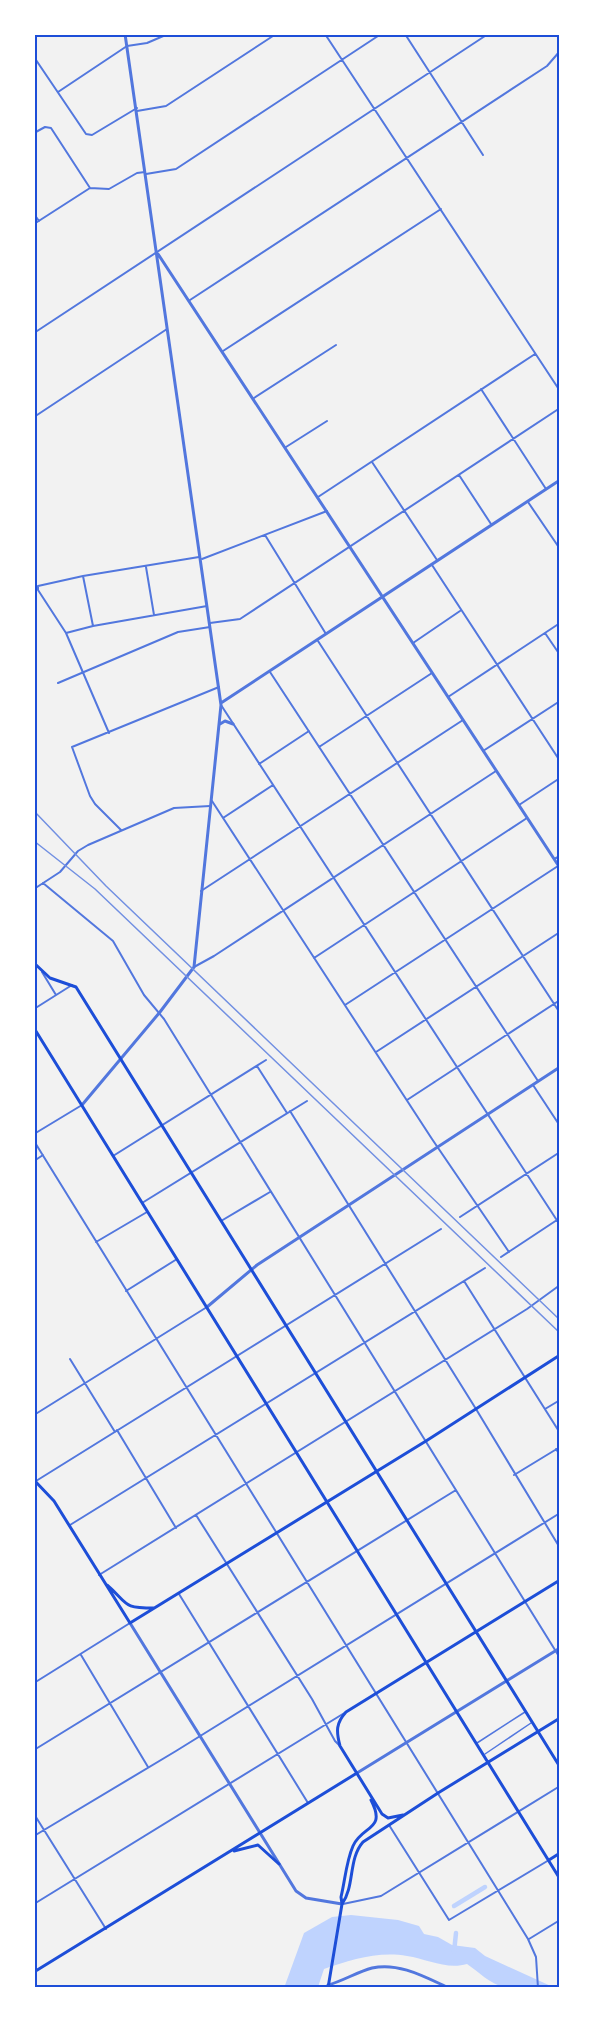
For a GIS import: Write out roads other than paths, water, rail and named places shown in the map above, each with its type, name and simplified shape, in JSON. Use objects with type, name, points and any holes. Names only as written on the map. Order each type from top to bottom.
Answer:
[{"type":"main road","points":[[34,963],[50,978],[72,985],[77,989],[560,1767]]},
{"type":"main road","points":[[34,1028],[560,1879]]},
{"type":"main road","points":[[35,1480],[54,1501],[70,1525],[130,1623],[426,1441],[560,1355]]},
{"type":"main road","points":[[328,1987],[341,1913],[341,1897],[353,1846],[359,1837],[373,1827],[376,1821],[376,1813],[368,1793],[340,1746],[337,1726],[339,1720],[346,1712],[560,1580]]},
{"type":"main road","points":[[104,1582],[131,1607],[155,1608]]},
{"type":"main road","points":[[342,1904],[347,1897],[360,1845],[403,1815],[560,1719]]},
{"type":"main road","points":[[34,1972],[357,1773]]},
{"type":"main road","points":[[368,1793],[385,1816],[391,1819],[403,1815]]},
{"type":"main road","points":[[229,1852],[258,1845],[279,1864]]},
{"type":"main road","points":[[549,1860],[560,1853]]},
{"type":"street","points":[[34,38],[39,34]]},
{"type":"street","points":[[125,34],[221,704],[194,967]]},
{"type":"street","points":[[58,92],[127,46],[147,43],[168,34]]},
{"type":"street","points":[[34,57],[88,135],[95,134],[137,109],[166,106],[276,34]]},
{"type":"street","points":[[325,34],[560,391]]},
{"type":"street","points":[[34,224],[90,188],[109,189],[137,173],[176,170],[381,34]]},
{"type":"street","points":[[405,34],[483,155]]},
{"type":"street","points":[[34,333],[488,34]]},
{"type":"street","points":[[190,300],[547,66],[560,51]]},
{"type":"street","points":[[34,133],[45,127],[51,128],[90,188]]},
{"type":"street","points":[[223,351],[441,209]]},
{"type":"street","points":[[34,214],[39,221]]},
{"type":"street","points":[[157,252],[559,867],[345,1005]]},
{"type":"street","points":[[34,417],[168,328]]},
{"type":"street","points":[[254,398],[336,345]]},
{"type":"street","points":[[318,497],[536,354]]},
{"type":"street","points":[[481,389],[546,489]]},
{"type":"street","points":[[58,683],[178,632],[239,620],[560,408]]},
{"type":"street","points":[[286,447],[327,421]]},
{"type":"street","points":[[372,462],[437,560]]},
{"type":"street","points":[[459,475],[491,525]]},
{"type":"street","points":[[221,704],[560,480]]},
{"type":"street","points":[[527,501],[559,548]]},
{"type":"street","points":[[109,733],[66,633],[52,608],[38,590],[38,586],[83,576],[201,558],[327,511]]},
{"type":"street","points":[[265,535],[326,633]]},
{"type":"street","points":[[431,564],[560,761]]},
{"type":"street","points":[[146,567],[154,615]]},
{"type":"street","points":[[83,576],[93,626]]},
{"type":"street","points":[[66,633],[93,626],[208,606]]},
{"type":"street","points":[[413,643],[461,610]]},
{"type":"street","points":[[448,697],[560,623]]},
{"type":"street","points":[[545,633],[560,655]]},
{"type":"street","points":[[317,639],[560,1013]]},
{"type":"street","points":[[269,671],[538,1082]]},
{"type":"street","points":[[319,747],[432,673]]},
{"type":"street","points":[[122,830],[90,796],[72,747],[219,687]]},
{"type":"street","points":[[483,751],[560,701]]},
{"type":"street","points":[[221,704],[560,1225]]},
{"type":"street","points":[[201,891],[463,720]]},
{"type":"street","points":[[219,725],[225,721],[233,724]]},
{"type":"street","points":[[259,764],[309,731]]},
{"type":"street","points":[[34,1134],[82,1105],[160,1012],[194,967],[496,771]]},
{"type":"street","points":[[519,805],[560,778]]},
{"type":"street","points":[[223,818],[273,785]]},
{"type":"street","points":[[211,799],[375,1052],[509,1252]]},
{"type":"street","points":[[34,889],[60,872],[81,849],[174,808],[210,806]]},
{"type":"street","points":[[314,958],[527,818]]},
{"type":"street","points":[[554,859],[560,856]]},
{"type":"street","points":[[43,883],[112,941],[144,995],[153,1008],[160,1012],[560,1658]]},
{"type":"street","points":[[375,1052],[560,932]]},
{"type":"street","points":[[40,969],[56,995]]},
{"type":"street","points":[[34,1009],[72,985]]},
{"type":"street","points":[[407,1100],[560,1000]]},
{"type":"street","points":[[113,1156],[266,1060]]},
{"type":"street","points":[[257,1066],[349,1206],[560,1548]]},
{"type":"street","points":[[34,1415],[207,1308],[251,1270],[560,1067]]},
{"type":"street","points":[[533,1085],[560,1126]]},
{"type":"street","points":[[142,1203],[307,1101]]},
{"type":"street","points":[[34,1141],[528,1939],[537,1962],[538,1988]]},
{"type":"street","points":[[460,1217],[560,1152]]},
{"type":"street","points":[[34,1161],[43,1155]]},
{"type":"street","points":[[221,1221],[270,1192]]},
{"type":"street","points":[[96,1242],[147,1212]]},
{"type":"street","points":[[501,1257],[558,1219]]},
{"type":"street","points":[[35,1480],[441,1229]]},
{"type":"street","points":[[126,1291],[177,1259]]},
{"type":"street","points":[[70,1525],[485,1268]]},
{"type":"street","points":[[464,1281],[560,1433]]},
{"type":"street","points":[[99,1575],[527,1309],[560,1285]]},
{"type":"street","points":[[70,1359],[176,1528]]},
{"type":"street","points":[[545,1409],[560,1400]]},
{"type":"street","points":[[514,1475],[558,1448],[560,1455]]},
{"type":"street","points":[[34,1750],[456,1490]]},
{"type":"street","points":[[34,1836],[560,1514]]},
{"type":"street","points":[[196,1515],[340,1746]]},
{"type":"street","points":[[179,1594],[308,1803]]},
{"type":"street","points":[[34,1683],[130,1623],[279,1864],[301,1896],[315,1901],[342,1904],[376,1899],[560,1786]]},
{"type":"street","points":[[357,1773],[560,1648]]},
{"type":"street","points":[[81,1655],[148,1767]]},
{"type":"street","points":[[34,1904],[346,1712]]},
{"type":"street","points":[[34,1814],[106,1929]]},
{"type":"street","points":[[389,1825],[447,1919],[451,1920],[549,1860]]},
{"type":"street","points":[[528,1939],[560,1920]]},
{"type":"street","points":[[328,1987],[369,1970],[385,1967],[408,1971],[449,1988]]},
{"type":"lane","points":[[476,1743],[525,1712]]},
{"type":"lane","points":[[483,1755],[532,1722]]},
{"type":"water","points":[[351,1915],[398,1920],[419,1926],[424,1934],[438,1937],[452,1945],[475,1948],[485,1956],[553,1987],[509,1988],[489,1981],[467,1964],[452,1966],[407,1956],[385,1955],[354,1960],[324,1969],[318,1987],[284,1988],[304,1933],[332,1917]]},
{"type":"waterway","points":[[454,1906],[485,1887]]},
{"type":"waterway","points":[[454,1952],[456,1933]]},
{"type":"railway","points":[[34,811],[106,886],[560,1320]]},
{"type":"railway","points":[[34,841],[95,889],[560,1333]]}]
